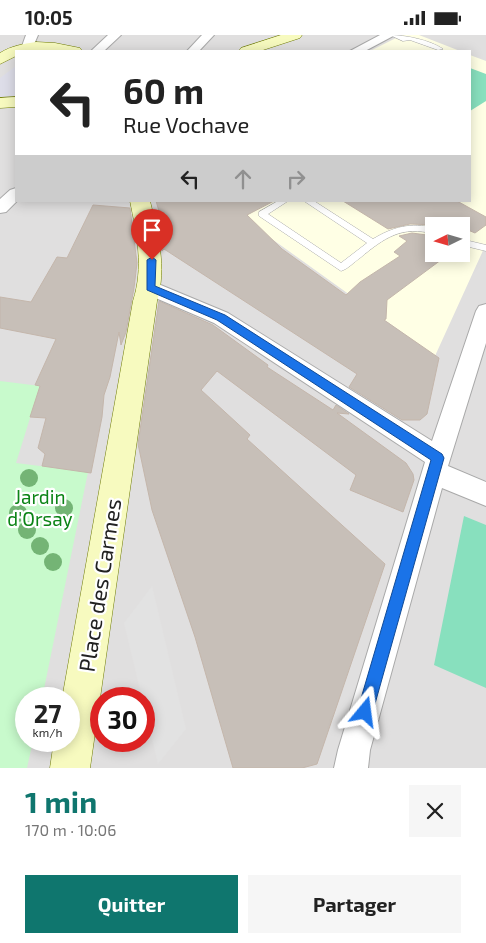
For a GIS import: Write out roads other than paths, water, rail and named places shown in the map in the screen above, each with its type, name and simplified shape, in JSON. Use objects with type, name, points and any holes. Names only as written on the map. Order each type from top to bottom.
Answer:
[{"type":"street","points":[[98,50],[114,35]]},
{"type":"street","points":[[194,50],[208,35]]},
{"type":"street","points":[[249,50],[295,35]]},
{"type":"street","points":[[358,50],[391,35]]},
{"type":"street","points":[[0,60],[30,40],[42,45],[70,50]]},
{"type":"street","points":[[0,103],[15,102]]},
{"type":"street","points":[[0,209],[15,194]]},
{"type":"street","name":"Place des Carmes","points":[[70,768],[145,301],[150,288],[152,260],[140,202]]},
{"type":"street","points":[[150,288],[221,318],[436,464],[448,479],[486,494]]},
{"type":"street","points":[[351,768],[354,750],[436,464],[486,311]]},
{"type":"lane","points":[[391,35],[405,40],[410,38],[440,49]]},
{"type":"lane","points":[[282,202],[262,214],[341,267],[374,243],[400,228],[425,228]]},
{"type":"lane","points":[[310,202],[374,243]]},
{"type":"lane","points":[[470,244],[486,248]]},
{"type":"park label","name":"Jardin d'Orsay","points":[[40,507]]}]
